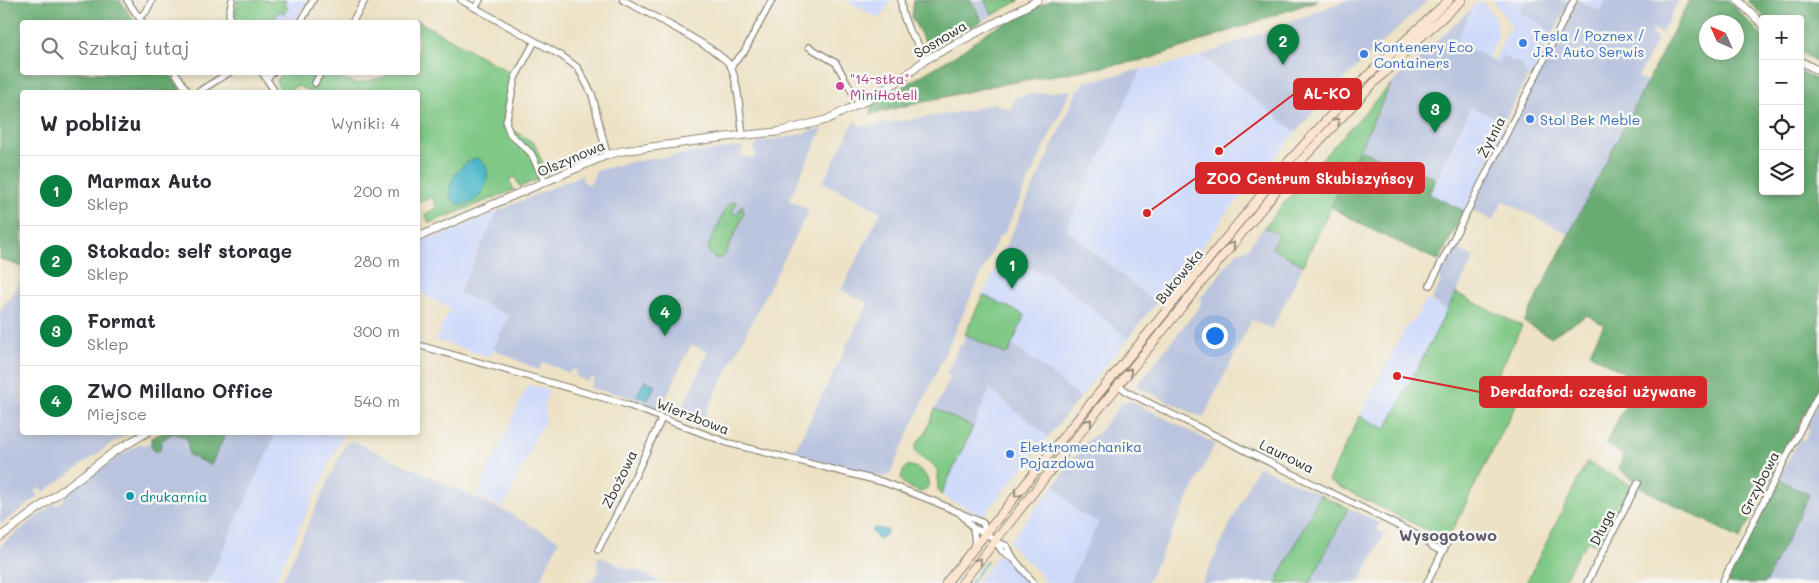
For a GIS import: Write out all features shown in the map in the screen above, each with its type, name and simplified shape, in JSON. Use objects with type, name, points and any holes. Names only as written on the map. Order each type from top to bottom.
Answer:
[{"type":"main road","name":"Bukowska","points":[[946,583],[1295,154],[1360,84],[1449,0]]},
{"type":"main road","name":"Bukowska","points":[[962,583],[1118,385],[1314,146],[1384,72],[1462,0]]},
{"type":"street","points":[[128,0],[141,20],[152,0]]},
{"type":"street","points":[[231,20],[232,0]]},
{"type":"street","points":[[304,20],[313,0]]},
{"type":"street","points":[[353,20],[365,0]]},
{"type":"street","points":[[461,0],[562,56],[578,68],[592,94],[608,155]]},
{"type":"street","points":[[475,8],[480,0]]},
{"type":"street","points":[[623,0],[722,56],[734,75],[743,136]]},
{"type":"street","points":[[730,66],[744,52],[772,0]]},
{"type":"street","points":[[901,0],[902,12],[909,31],[917,42],[925,60]]},
{"type":"street","name":"Sosnowa","points":[[743,136],[789,130],[826,120],[859,104],[904,78],[925,60],[1038,0]]},
{"type":"street","name":"Żytnia","points":[[1430,285],[1574,0]]},
{"type":"street","points":[[1738,0],[1759,21]]},
{"type":"street","points":[[535,41],[515,78],[506,123],[510,134],[532,153],[545,182]]},
{"type":"street","points":[[809,47],[836,64],[859,104]]},
{"type":"street","points":[[1804,63],[1819,71]]},
{"type":"street","points":[[177,75],[187,90]]},
{"type":"street","points":[[201,90],[225,75]]},
{"type":"street","points":[[264,75],[274,90]]},
{"type":"street","points":[[266,79],[270,75]]},
{"type":"street","points":[[315,83],[319,75]]},
{"type":"street","name":"Olszynowa","points":[[420,236],[608,155],[632,150],[743,136]]},
{"type":"street","name":"Wierzbowa","points":[[420,346],[625,404],[728,443],[883,482],[928,498],[983,523],[986,533]]},
{"type":"street","name":"Laurowa","points":[[1118,385],[1129,393],[1418,535],[1443,552]]},
{"type":"street","name":"Grzybowa","points":[[1722,583],[1819,393]]},
{"type":"street","name":"Zbożowa","points":[[598,550],[624,500],[662,418]]},
{"type":"street","points":[[0,537],[115,451],[143,435]]},
{"type":"street","name":"Długa","points":[[1587,583],[1638,483]]},
{"type":"street","name":"Wierzbowa","points":[[959,512],[973,528],[986,533],[995,541],[1007,546],[1014,559],[1034,583]]},
{"type":"street","points":[[973,528],[973,548]]},
{"type":"street","points":[[1426,583],[1447,543]]},
{"type":"shaded area","points":[[237,0],[267,0],[271,2],[272,0],[308,0],[296,20],[235,19]]},
{"type":"shaded area","points":[[846,0],[891,0],[880,19]]},
{"type":"shaded area","points":[[971,0],[984,0],[993,15],[982,21]]},
{"type":"shaded area","points":[[1347,0],[1428,0],[1343,80],[1296,132],[1201,56]]},
{"type":"shaded area","points":[[1481,0],[1495,17],[1498,30],[1498,38],[1488,58],[1456,42],[1471,9]]},
{"type":"shaded area","name":"Tesla / Poznex / J.R. Auto Serwis","points":[[1493,0],[1527,0],[1518,12],[1541,24],[1551,34],[1543,45],[1545,51],[1533,74],[1528,76],[1520,64],[1502,56],[1499,63],[1494,61],[1511,26]]},
{"type":"shaded area","points":[[1527,0],[1571,0],[1551,34],[1541,24],[1518,12]]},
{"type":"shaded area","points":[[1577,0],[1606,0],[1600,11]]},
{"type":"shaded area","points":[[1577,0],[1600,11],[1606,0],[1679,0],[1661,34],[1653,30],[1651,34],[1658,38],[1638,77],[1647,82],[1569,234],[1503,201],[1493,221],[1470,209]]},
{"type":"shaded area","points":[[1471,9],[1456,42],[1499,63],[1502,56],[1520,64],[1528,76],[1504,122],[1471,107],[1436,179],[1400,161],[1398,164],[1359,150],[1391,84]]},
{"type":"shaded area","points":[[1201,56],[1296,132],[1231,209],[1229,208],[1220,224],[1156,303],[1066,229],[1141,69],[1160,67]]},
{"type":"shaded area","points":[[1141,69],[1066,229],[1156,303],[1128,338],[1046,272],[1044,275],[1002,254],[1078,90],[1085,82]]},
{"type":"shaded area","points":[[1071,90],[1005,232],[999,237],[978,281],[890,474],[883,477],[793,454],[868,303],[841,290],[881,212],[823,182],[855,120],[861,127],[967,111],[994,103],[1010,110],[1016,96]]},
{"type":"shaded area","points":[[1472,106],[1504,122],[1502,135],[1464,211],[1429,194]]},
{"type":"shaded area","points":[[823,128],[789,200],[809,210],[699,426],[678,418],[708,351],[691,345],[660,410],[627,396],[590,388],[594,379],[590,377],[588,382],[575,376],[577,371],[572,369],[569,373],[543,362],[539,370],[493,349],[509,316],[459,292],[498,211],[575,178],[583,176],[582,181],[590,185],[596,171],[631,162],[744,146],[740,155],[753,159],[756,153],[753,150],[759,142],[789,137]]},
{"type":"shaded area","points":[[498,211],[459,291],[509,316],[490,357],[435,340],[451,308],[420,293],[420,241],[430,237],[434,238]]},
{"type":"shaded area","points":[[1264,227],[1311,250],[1272,329],[1252,320],[1203,418],[1138,387],[1137,385],[1200,306],[1201,298],[1239,250],[1241,252],[1249,247]]},
{"type":"shaded area","points":[[1452,246],[1474,257],[1448,310],[1431,301],[1441,281],[1438,275],[1447,256],[1452,251]]},
{"type":"shaded area","points":[[1002,254],[1044,274],[1046,272],[1128,338],[1080,397],[1012,344],[1025,315],[983,295]]},
{"type":"shaded area","points":[[20,284],[20,435],[125,435],[44,492],[41,487],[34,492],[39,496],[0,525],[0,310]]},
{"type":"shaded area","points":[[1426,300],[1448,310],[1386,429],[1360,416],[1408,323],[1412,324]]},
{"type":"shaded area","points":[[965,334],[1005,354],[1012,344],[1080,397],[1048,437],[990,389],[973,427],[935,409],[951,376],[946,374],[959,346],[963,345]]},
{"type":"shaded area","points":[[528,385],[549,390],[544,404],[546,417],[503,508],[477,495]]},
{"type":"shaded area","points":[[990,389],[1048,437],[985,514],[980,515],[941,495]]},
{"type":"shaded area","points":[[1819,400],[1819,583],[1765,583],[1809,495],[1779,479],[1799,439],[1805,440],[1809,430],[1807,424]]},
{"type":"shaded area","points":[[1131,401],[1215,444],[1147,583],[1069,583],[1099,522],[1076,511],[1055,484],[1086,442],[1098,433],[1123,402]]},
{"type":"shaded area","points":[[159,435],[275,435],[208,583],[0,583],[0,546],[54,503],[57,505],[64,500],[63,497],[104,466],[141,443],[144,445],[150,442],[152,438]]},
{"type":"shaded area","points":[[275,435],[343,435],[274,583],[208,583]]},
{"type":"shaded area","points":[[353,441],[515,516],[515,518],[528,522],[527,524],[559,540],[539,583],[281,583],[346,443]]},
{"type":"shaded area","points":[[1258,466],[1320,495],[1276,583],[1202,583]]},
{"type":"shaded area","points":[[1055,484],[1076,511],[1099,522],[1069,583],[1042,583],[1044,579],[1009,542]]},
{"type":"shaded area","points":[[1348,508],[1380,523],[1377,530],[1384,534],[1359,583],[1310,583]]},
{"type":"shaded area","points":[[998,555],[1002,555],[1030,583],[977,583]]},
{"type":"shaded area","points":[[599,556],[631,571],[632,568],[663,583],[585,583],[594,579],[598,571],[597,561]]},
{"type":"green space","points":[[0,0],[120,0],[134,20],[20,20],[20,75],[170,75],[182,90],[20,90],[20,266],[0,259]]},
{"type":"green space","points":[[237,0],[267,0],[271,2],[272,0],[286,0],[284,5],[288,7],[284,14],[279,11],[274,20],[235,19]]},
{"type":"green space","points":[[914,0],[971,0],[982,21],[929,49],[912,18]]},
{"type":"green space","points":[[984,0],[1020,0],[993,15]]},
{"type":"green space","points":[[1052,0],[1318,0],[1149,59],[992,86],[871,114],[870,106],[961,52],[987,32]]},
{"type":"green space","points":[[1689,0],[1728,0],[1742,15],[1699,15],[1699,60],[1744,60],[1744,17],[1759,33],[1759,195],[1804,195],[1804,73],[1819,81],[1819,386],[1740,539],[1642,488],[1619,468],[1623,455],[1606,443],[1638,381],[1589,353],[1604,325],[1587,315],[1550,337],[1524,322]]},
{"type":"green space","points":[[1747,0],[1819,0],[1819,63],[1804,54],[1804,15],[1762,15]]},
{"type":"green space","points":[[420,22],[513,74],[504,124],[534,143],[548,175],[520,187],[515,177],[509,179],[514,190],[429,223],[425,214],[437,208],[432,197],[420,202],[420,90],[307,90],[297,86],[289,90],[281,90],[276,82],[280,75],[309,75],[314,78],[316,75],[338,75],[356,84],[385,77],[386,75],[420,75]]},
{"type":"green space","points":[[1391,84],[1303,265],[1272,248],[1278,234],[1264,227],[1318,163]]},
{"type":"green space","points":[[1359,150],[1398,164],[1400,160],[1436,179],[1429,194],[1464,211],[1439,261],[1368,228],[1331,207]]},
{"type":"green space","points":[[737,202],[732,212],[737,215],[742,205],[744,214],[725,255],[719,259],[714,258],[708,251],[709,244],[727,206]]},
{"type":"green space","points":[[1456,293],[1522,326],[1492,386],[1518,401],[1447,540],[1328,481],[1360,416],[1386,429]]},
{"type":"green space","points":[[983,295],[1025,315],[1008,353],[1005,354],[965,334]]},
{"type":"green space","points":[[935,409],[973,427],[941,495],[938,489],[936,468],[921,457],[915,449],[917,443],[926,432]]},
{"type":"green space","points":[[158,435],[170,435],[161,441],[160,450],[155,452],[151,446],[152,438]]},
{"type":"green space","points":[[179,435],[225,435],[211,465],[189,455],[187,438]]},
{"type":"green space","points":[[1587,462],[1631,485],[1632,488],[1601,548],[1587,541],[1583,549],[1580,550],[1566,577],[1566,583],[1526,583]]},
{"type":"green space","points":[[907,466],[917,468],[926,476],[928,485],[926,489],[921,492],[904,483],[901,476]]},
{"type":"green space","points":[[1779,479],[1809,495],[1765,583],[1730,583],[1727,581]]},
{"type":"green space","points":[[1320,495],[1348,508],[1310,583],[1276,583]]},
{"type":"water","points":[[477,158],[484,163],[487,170],[485,187],[473,201],[466,204],[457,204],[450,196],[451,183],[457,172],[465,164]]},
{"type":"water","points":[[645,380],[655,385],[648,400],[637,395]]},
{"type":"water","points":[[874,528],[887,530],[887,534],[878,539],[871,531]]},
{"type":"waterway","points":[[971,583],[987,561]]},
{"type":"place","name":"Tesla / Poznex / J.R. Auto Serwis","points":[[1523,43]]},
{"type":"place","name":"Kontenery Eco Containers","points":[[1364,54]]},
{"type":"place","name":"Stokado: self storage","points":[[1283,65]]},
{"type":"place","name":"\"14-stka\" MiniHotell","points":[[840,86]]},
{"type":"place","name":"Stol Bek Meble","points":[[1530,119]]},
{"type":"place","name":"Format","points":[[1435,133]]},
{"type":"place","name":"AL-KO","points":[[1219,151]]},
{"type":"place","name":"ZOO Centrum Skubiszyńscy","points":[[1147,213]]},
{"type":"place","name":"Marmax Auto","points":[[1012,289]]},
{"type":"place","name":"ZWO Millano Office","points":[[665,336]]},
{"type":"place","name":"Derdaford: części używane","points":[[1397,376]]},
{"type":"place","name":"Elektromechanika Pojazdowa","points":[[1010,454]]},
{"type":"place","name":"drukarnia","points":[[130,496]]},
{"type":"district","name":"Wysogotowo","points":[[1448,534]]}]
